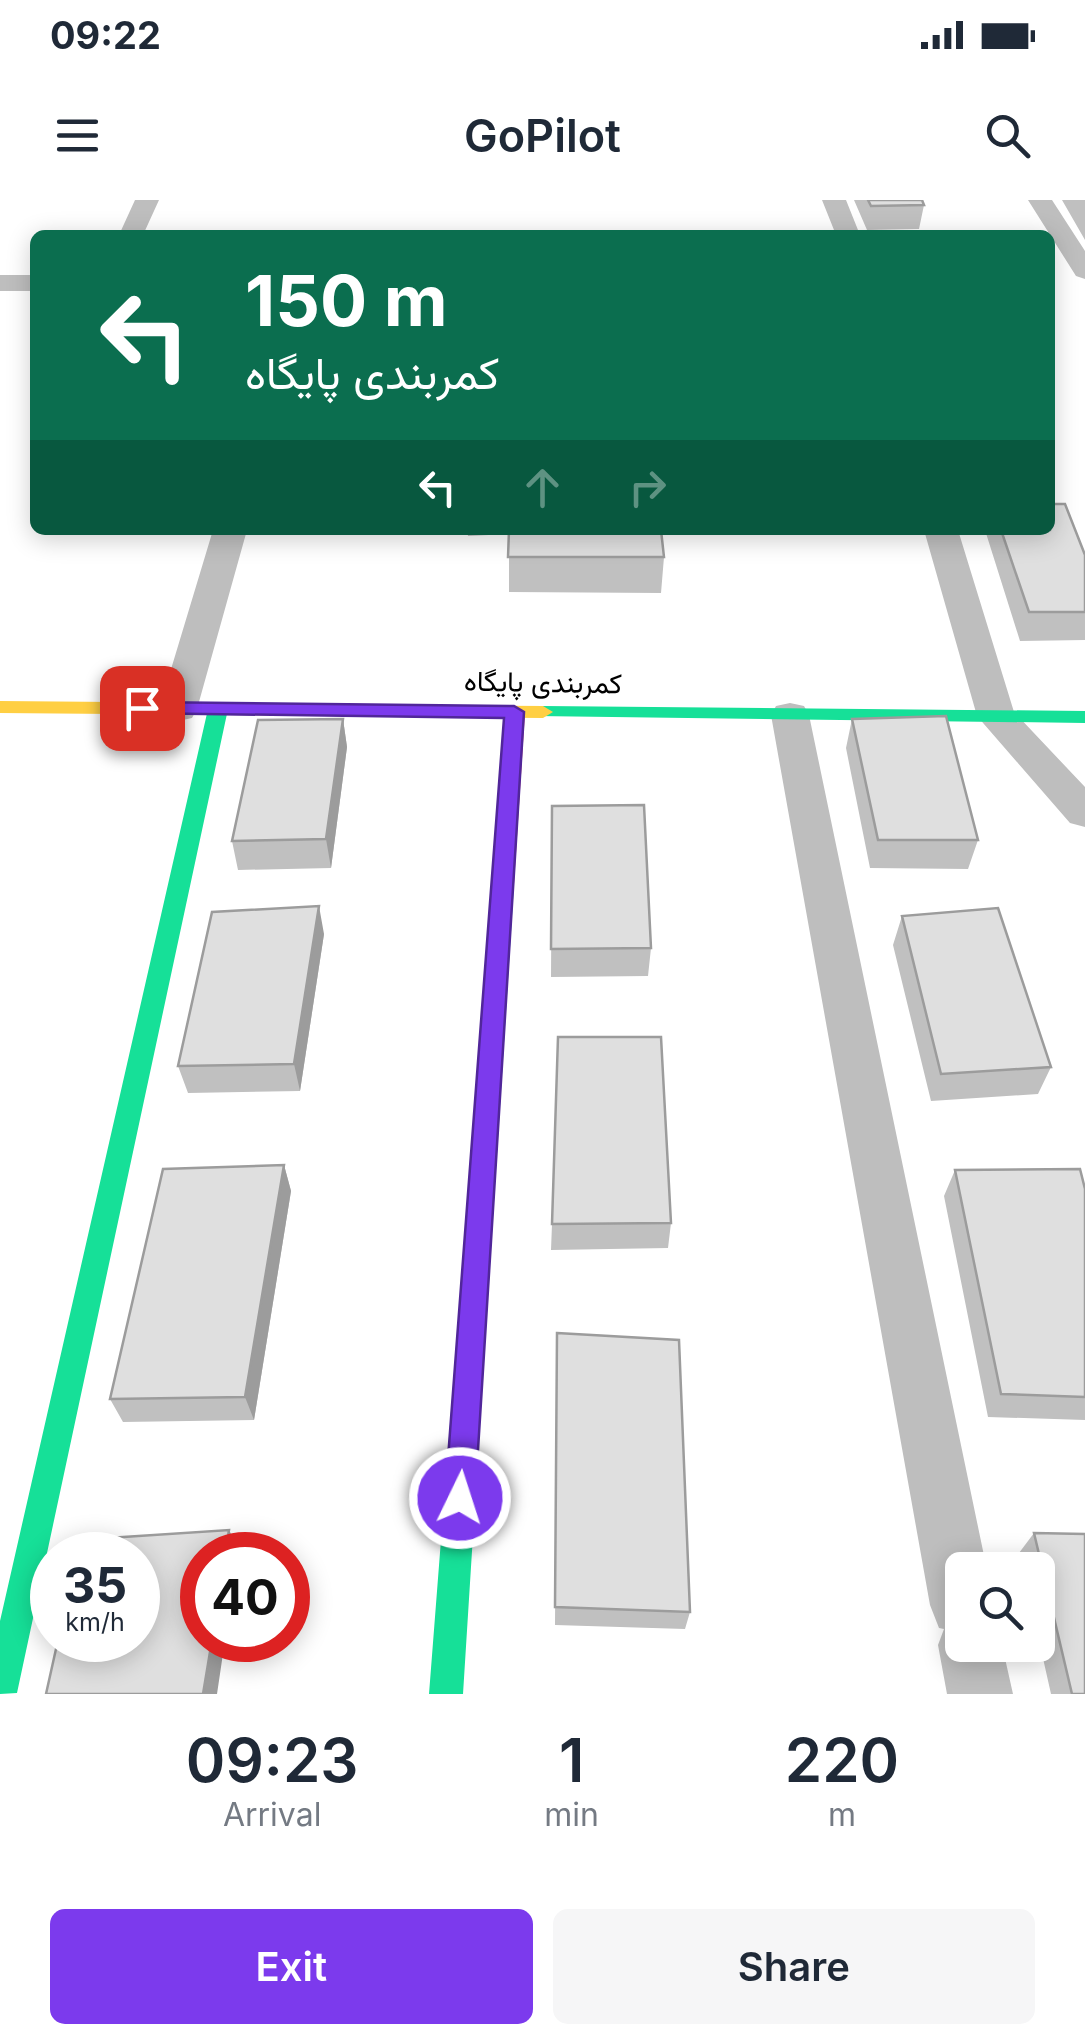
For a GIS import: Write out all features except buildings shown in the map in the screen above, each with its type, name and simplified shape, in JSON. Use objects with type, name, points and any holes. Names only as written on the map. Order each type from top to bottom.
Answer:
[{"type":"street","points":[[133,230],[147,200]]},
{"type":"street","points":[[834,200],[846,230]]},
{"type":"street","points":[[1040,200],[1083,264]]},
{"type":"street","points":[[0,283],[30,283]]},
{"type":"street","points":[[178,709],[229,535]]},
{"type":"street","points":[[942,535],[986,716],[1085,837]]},
{"type":"street","name":"کمربندی پایگاه","points":[[0,707],[1085,717]]},
{"type":"street","points":[[0,1693],[218,709]]},
{"type":"street","points":[[446,1694],[514,712]]},
{"type":"street","points":[[790,714],[952,1552]]},
{"type":"street","points":[[986,716],[1085,813]]},
{"type":"street","points":[[973,1662],[980,1694]]},
{"type":"traffic: fast","points":[[0,1693],[218,709]]},
{"type":"traffic: fast","points":[[543,712],[1085,717]]},
{"type":"traffic: fast","points":[[446,1694],[503,884]]},
{"type":"traffic: slow","points":[[0,707],[543,712]]},
{"type":"traffic: jam","points":[[503,884],[515,712]]},
{"type":"route","points":[[142,708],[514,712],[460,1498]]}]
